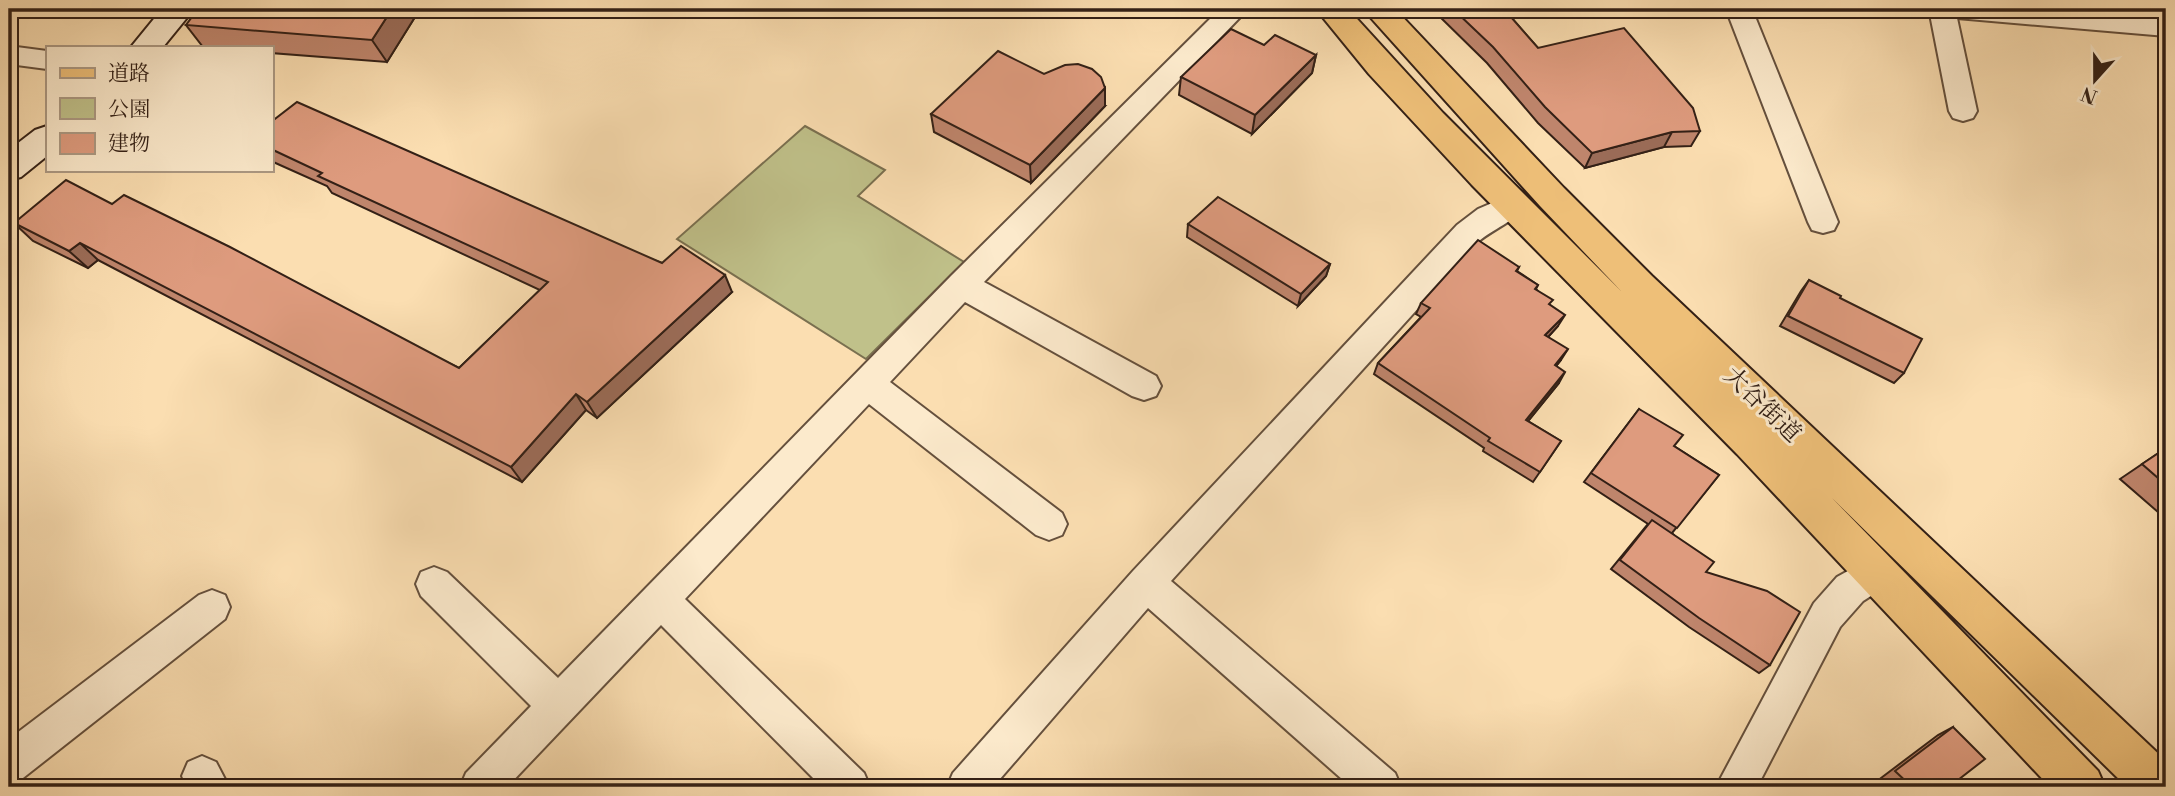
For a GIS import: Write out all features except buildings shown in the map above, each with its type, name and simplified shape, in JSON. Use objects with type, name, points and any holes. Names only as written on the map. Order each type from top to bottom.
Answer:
[{"type":"main road","name":"大谷街道","points":[[1331,9],[1398,85],[1513,205],[1752,444],[2082,787]]},
{"type":"main road","name":"大谷街道","points":[[1378,9],[1639,286],[2160,787]]},
{"type":"street","points":[[147,46],[179,9]]},
{"type":"street","points":[[480,787],[962,285],[1235,9]]},
{"type":"street","points":[[1739,9],[1824,222]]},
{"type":"street","points":[[1942,9],[1963,111]]},
{"type":"street","points":[[1952,9],[2166,27]]},
{"type":"street","points":[[9,55],[46,60]]},
{"type":"street","points":[[9,168],[46,139]]},
{"type":"street","points":[[967,787],[1146,583],[1468,233],[1489,217],[1513,205]]},
{"type":"street","points":[[962,285],[1144,386]]},
{"type":"street","points":[[868,384],[1049,524]]},
{"type":"street","points":[[1736,787],[1827,615],[1850,589],[1875,573]]},
{"type":"street","points":[[1146,583],[1381,787]]},
{"type":"street","points":[[434,584],[559,706]]},
{"type":"street","points":[[661,600],[850,787]]},
{"type":"street","points":[[9,764],[212,607]]},
{"type":"green space","points":[[805,126],[885,170],[858,196],[964,262],[866,359],[677,239]]}]
